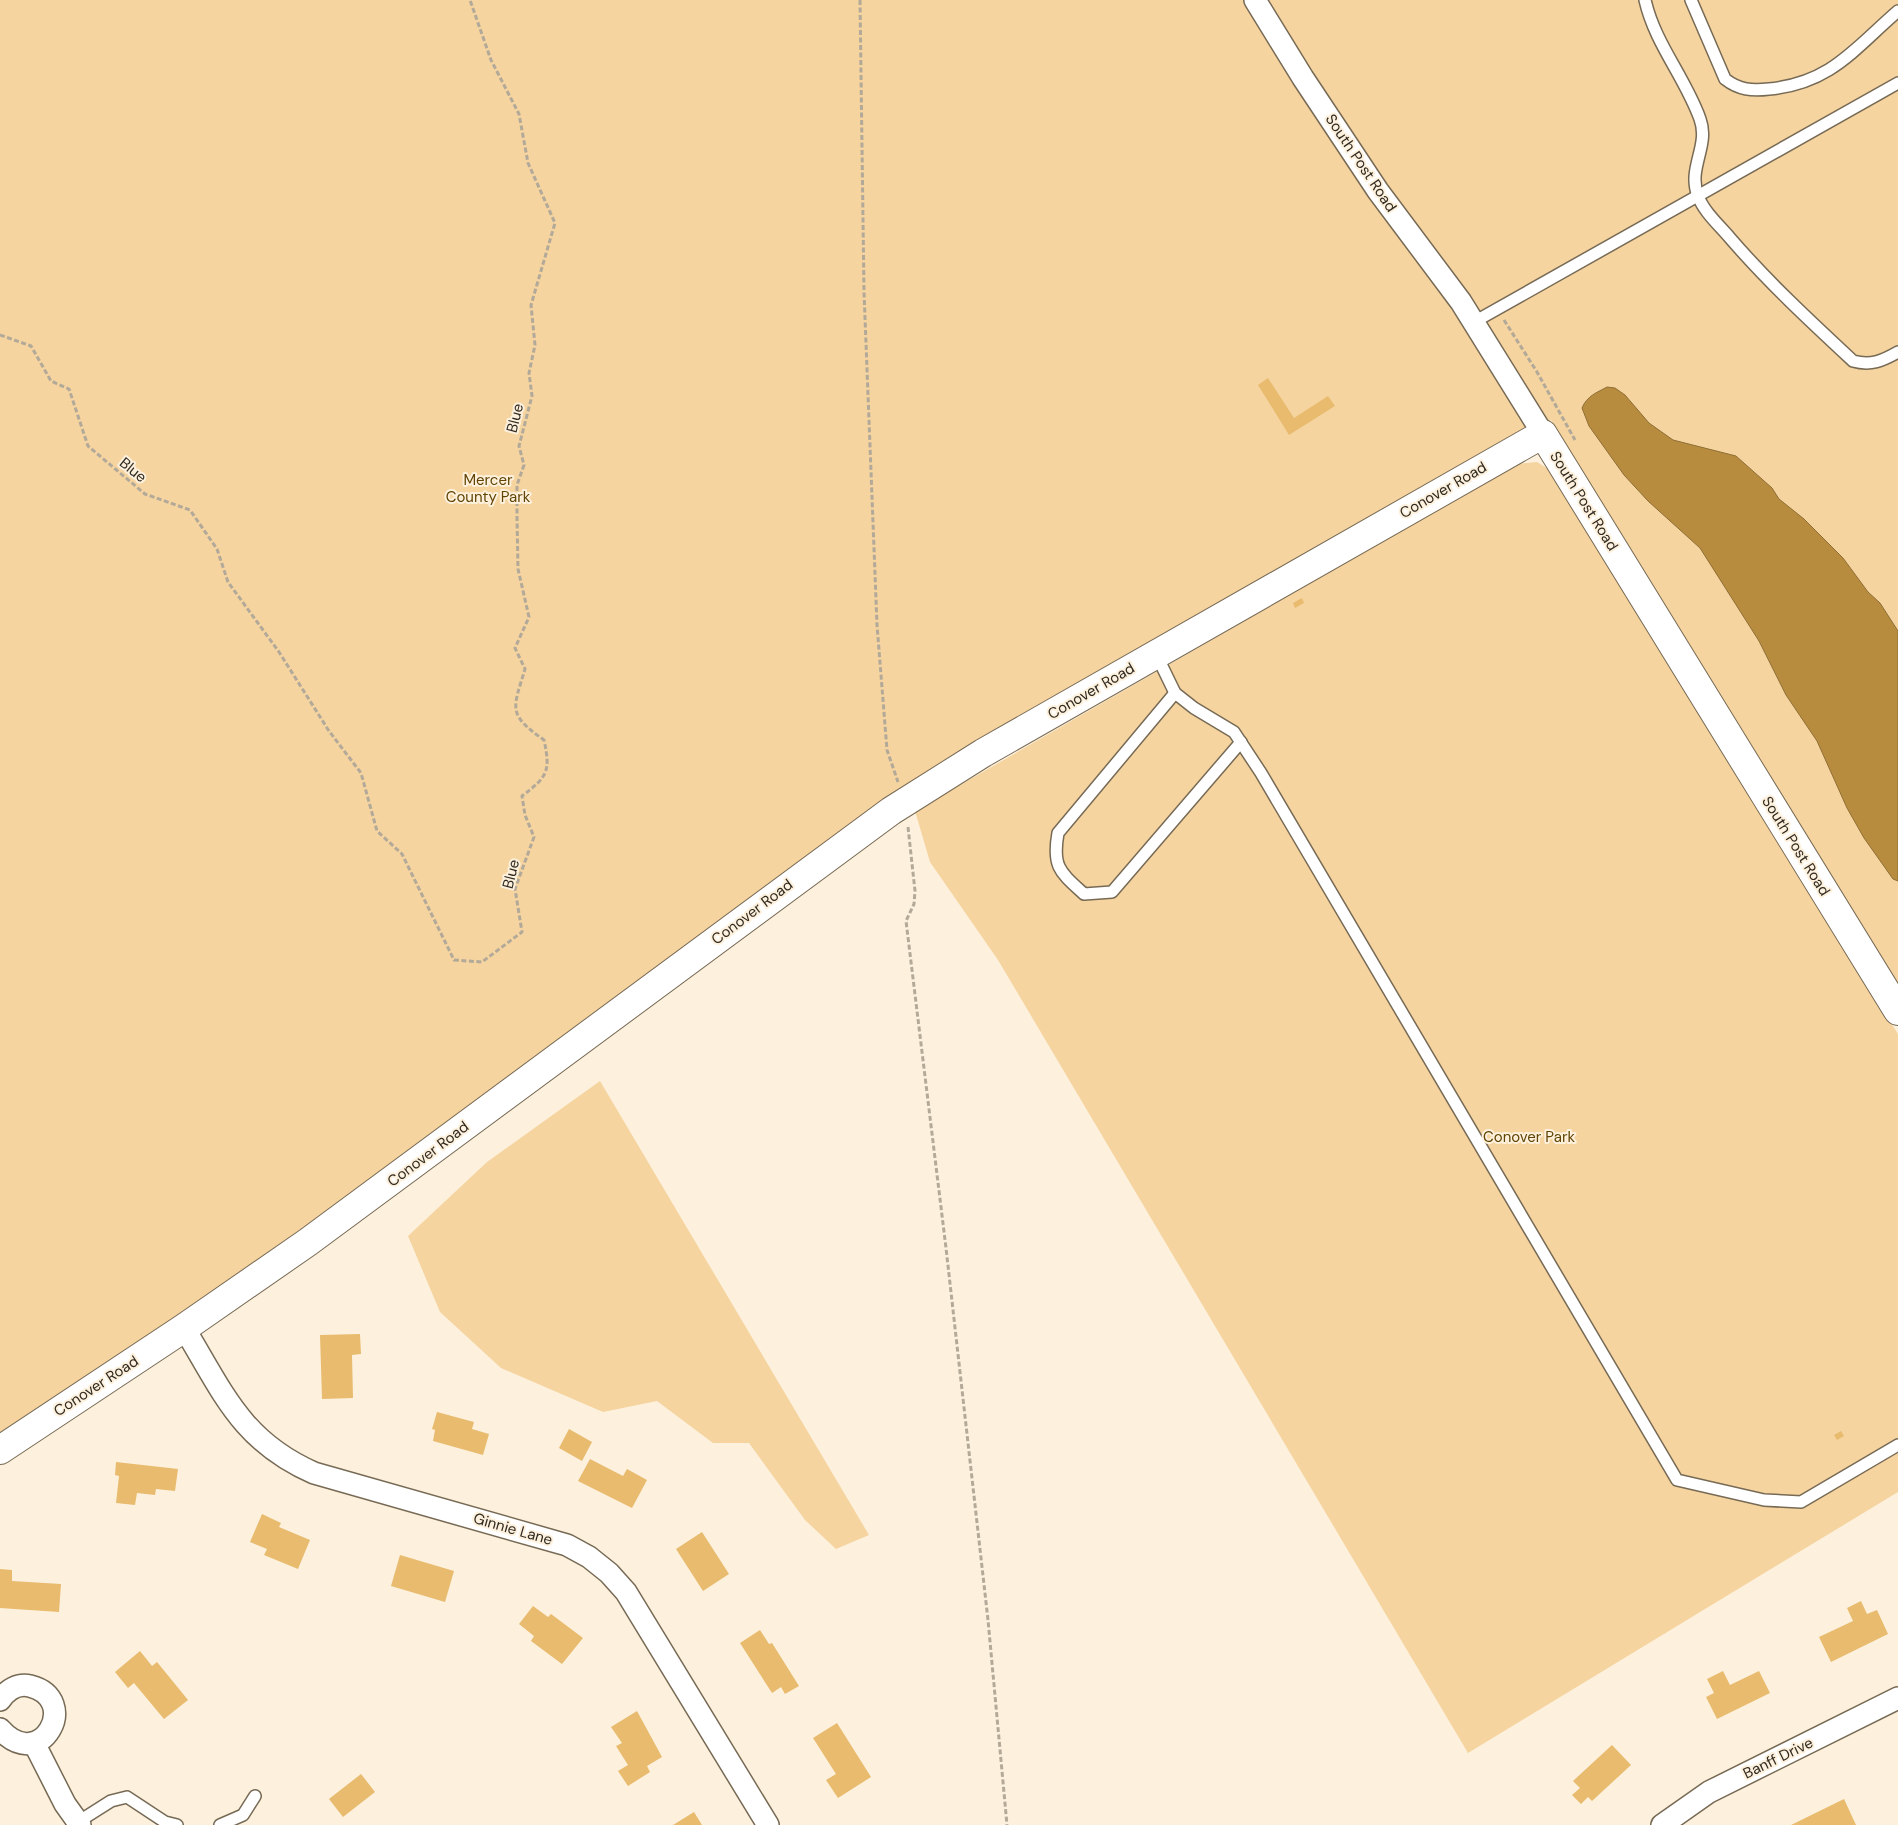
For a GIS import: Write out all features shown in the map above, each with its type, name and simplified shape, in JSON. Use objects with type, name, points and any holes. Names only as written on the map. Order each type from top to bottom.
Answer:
[{"type":"street","name":"South Post Road","points":[[1255,0],[1303,78],[1378,191],[1474,322],[1898,1011]]},
{"type":"street","name":"Conover Road","points":[[0,1450],[184,1328],[405,1172],[824,858],[905,802],[983,753],[1543,434]]},
{"type":"street","name":"Ginnie Lane","points":[[184,1328],[247,1428],[267,1447],[290,1463],[314,1473],[551,1539],[589,1557],[609,1573],[626,1592],[768,1825]]},
{"type":"street","points":[[0,1700],[10,1690],[26,1685],[38,1688],[47,1694],[53,1705],[54,1720],[47,1734],[34,1743],[18,1743],[9,1739],[0,1729]]},
{"type":"street","name":"Banff Drive","points":[[1662,1825],[1709,1792],[1898,1698]]},
{"type":"street","points":[[34,1743],[65,1804],[79,1824]]},
{"type":"lane","points":[[1644,0],[1650,24],[1686,88],[1704,128],[1700,155],[1693,179],[1702,206],[1790,303],[1853,361],[1866,365],[1882,362],[1898,352]]},
{"type":"lane","points":[[1691,0],[1726,79],[1735,86],[1744,89],[1789,86],[1817,78],[1837,66],[1898,11]]},
{"type":"lane","points":[[1474,322],[1898,83]]},
{"type":"lane","points":[[1156,654],[1175,693],[1194,708],[1234,732],[1261,773],[1677,1480],[1764,1500],[1801,1502],[1898,1445]]},
{"type":"lane","points":[[1175,693],[1058,833],[1054,855],[1064,876],[1084,894],[1112,892],[1241,742]]},
{"type":"lane","points":[[220,1825],[243,1815],[255,1796]]},
{"type":"lane","points":[[79,1824],[111,1801],[127,1798],[165,1822],[177,1825]]},
{"type":"path","name":"Blue","points":[[0,334],[31,346],[51,381],[69,389],[88,446],[145,494],[190,510],[217,549],[228,582],[279,652],[329,731],[361,773],[377,831],[402,854],[454,960],[482,962],[522,932],[515,889],[534,837],[525,815],[522,796],[543,780],[548,758],[544,740],[521,724],[514,704],[525,669],[515,648],[529,617],[518,569],[517,485],[524,465],[520,446],[532,396],[529,373],[534,345],[531,305],[556,223],[528,163],[519,114],[491,60],[470,0]]},
{"type":"path","points":[[860,0],[864,292],[877,625],[887,750],[905,802],[915,891],[914,904],[906,921],[950,1277],[988,1620],[1007,1825]]},
{"type":"green space","name":"Mercer County Park","points":[[0,0],[1898,0],[1898,988],[1551,420],[1511,441],[762,892],[164,1329],[0,1437]]},
{"type":"green space","name":"Conover Park","points":[[1537,462],[1553,472],[1656,645],[1898,1034],[1898,1492],[1468,1753],[998,960],[930,862],[915,811],[1517,464]]},
{"type":"green space","points":[[600,1081],[869,1535],[836,1549],[805,1520],[749,1443],[713,1443],[657,1401],[603,1412],[501,1368],[440,1312],[408,1236],[487,1162]]},
{"type":"shaded area","points":[[1607,387],[1615,388],[1625,395],[1649,423],[1673,440],[1736,456],[1772,488],[1779,499],[1804,519],[1843,558],[1868,592],[1880,603],[1898,631],[1898,881],[1893,879],[1864,838],[1847,808],[1817,741],[1786,695],[1759,641],[1700,548],[1648,501],[1624,475],[1589,426],[1582,408],[1589,398]]},
{"type":"building","points":[[1268,378],[1294,418],[1328,396],[1335,406],[1289,435],[1258,385]]},
{"type":"building","points":[[1302,598],[1304,603],[1295,608],[1293,603]]},
{"type":"building","points":[[360,1334],[361,1354],[352,1355],[353,1398],[322,1399],[320,1335]]},
{"type":"building","points":[[437,1412],[474,1422],[472,1429],[489,1434],[483,1455],[433,1441],[435,1430],[432,1429]]},
{"type":"building","points":[[569,1429],[592,1442],[582,1461],[559,1448]]},
{"type":"building","points":[[1841,1431],[1844,1436],[1837,1440],[1834,1435]]},
{"type":"building","points":[[590,1459],[623,1476],[627,1469],[647,1480],[632,1508],[578,1481]]},
{"type":"building","points":[[116,1462],[178,1469],[175,1491],[156,1489],[155,1495],[137,1493],[135,1505],[116,1503],[119,1476],[115,1475]]},
{"type":"building","points":[[262,1514],[281,1523],[279,1527],[310,1540],[298,1569],[264,1555],[267,1549],[250,1542]]},
{"type":"building","points":[[702,1532],[729,1574],[703,1591],[676,1549]]},
{"type":"building","points":[[400,1555],[454,1571],[445,1602],[391,1586]]},
{"type":"building","points":[[0,1569],[12,1570],[12,1581],[61,1584],[59,1612],[0,1608]]},
{"type":"building","points":[[1861,1601],[1867,1614],[1877,1610],[1888,1634],[1831,1662],[1819,1637],[1853,1621],[1847,1608]]},
{"type":"building","points":[[533,1606],[548,1617],[551,1614],[583,1638],[562,1664],[531,1641],[534,1636],[519,1624]]},
{"type":"building","points":[[760,1630],[769,1644],[772,1643],[799,1686],[785,1694],[781,1687],[772,1693],[740,1643]]},
{"type":"building","points":[[140,1651],[152,1666],[157,1662],[188,1700],[164,1719],[134,1683],[128,1688],[115,1672]]},
{"type":"building","points":[[1723,1671],[1730,1685],[1759,1671],[1770,1693],[1717,1719],[1706,1697],[1714,1693],[1707,1679]]},
{"type":"building","points":[[637,1711],[662,1757],[647,1766],[650,1772],[628,1786],[618,1771],[628,1765],[616,1746],[622,1743],[611,1727]]},
{"type":"building","points":[[837,1723],[871,1777],[838,1798],[826,1780],[836,1774],[813,1738]]},
{"type":"building","points":[[1612,1745],[1631,1765],[1592,1801],[1588,1797],[1581,1804],[1572,1795],[1580,1788],[1573,1781]]},
{"type":"building","points":[[361,1774],[375,1792],[343,1817],[329,1799]]},
{"type":"building","points":[[1844,1799],[1856,1825],[1791,1825]]},
{"type":"building","points":[[694,1812],[702,1825],[673,1825]]}]
